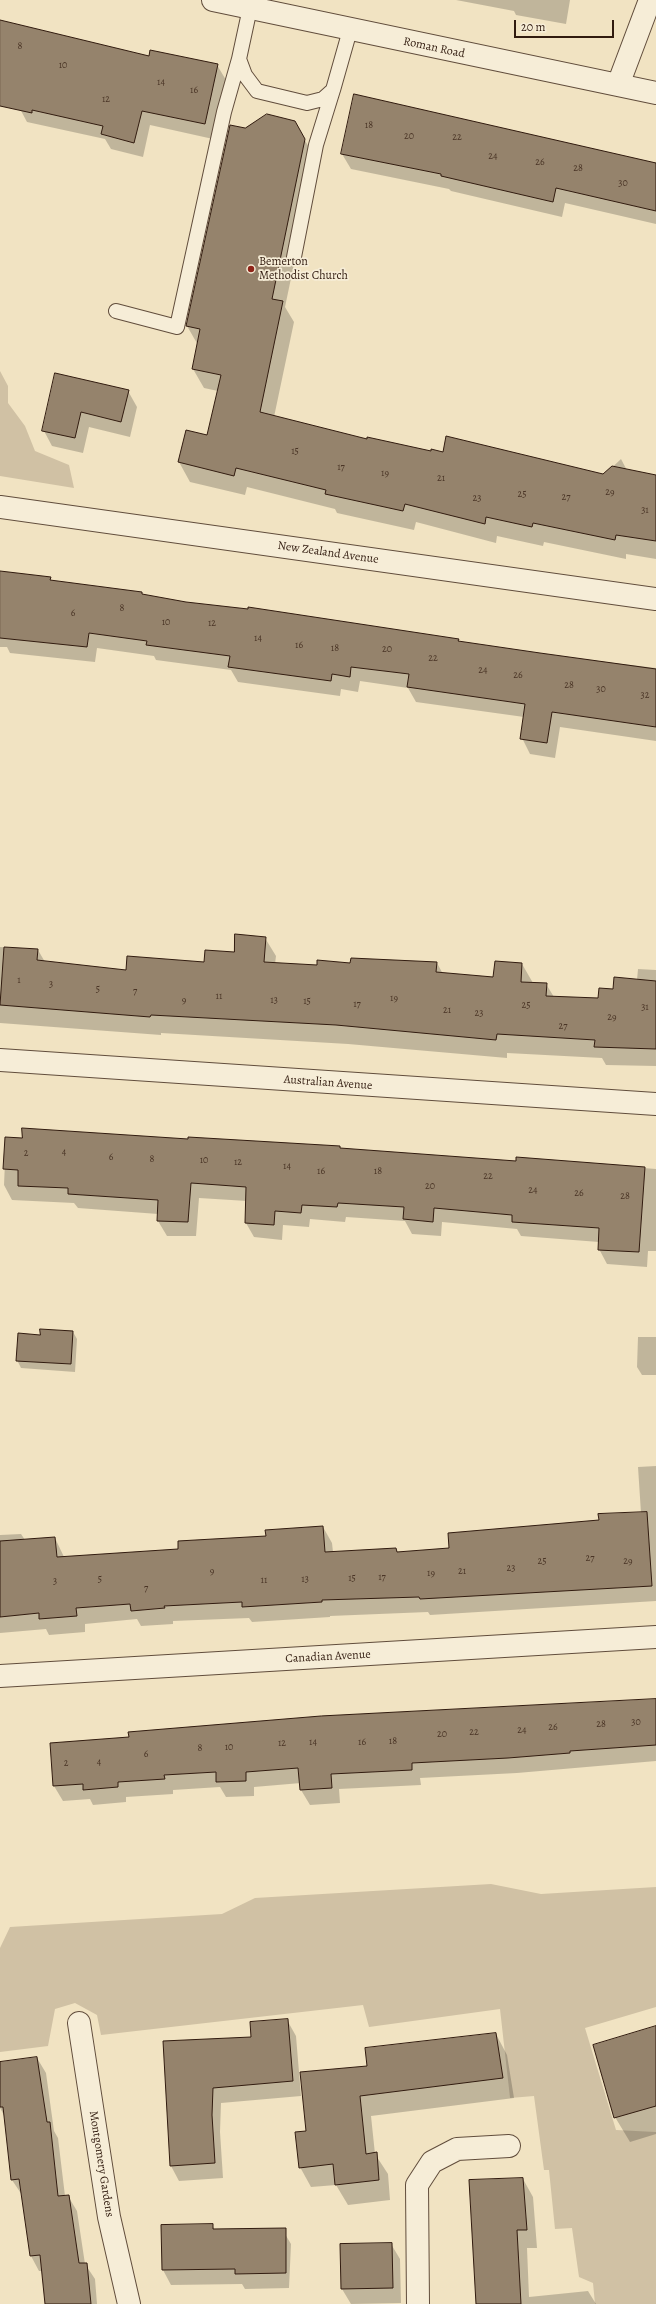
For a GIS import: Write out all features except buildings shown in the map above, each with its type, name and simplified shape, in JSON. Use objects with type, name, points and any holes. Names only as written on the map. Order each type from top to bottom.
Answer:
[{"type":"street","name":"Roman Road","points":[[213,0],[350,30],[656,93]]},
{"type":"street","points":[[618,85],[650,0]]},
{"type":"street","name":"New Zealand Avenue","points":[[0,507],[656,599]]},
{"type":"street","name":"Australian Avenue","points":[[0,1060],[656,1104]]},
{"type":"street","name":"Canadian Avenue","points":[[0,1676],[656,1637]]},
{"type":"street","name":"Montgomery Gardens","points":[[79,2023],[109,2217],[129,2304]]},
{"type":"street","points":[[418,2304],[417,2185],[432,2162],[457,2149],[509,2146]]},
{"type":"lane","points":[[116,311],[177,327],[224,112],[239,59],[250,8]]},
{"type":"lane","points":[[294,257],[316,145],[350,30]]},
{"type":"lane","points":[[239,59],[245,75],[257,91],[307,104],[323,99],[333,90]]},
{"type":"shaded area","points":[[0,371],[8,386],[8,403],[25,426],[35,451],[69,465],[74,488],[0,476]]},
{"type":"shaded area","points":[[491,1884],[541,1894],[656,1887],[656,2007],[585,2028],[616,2130],[656,2132],[656,2304],[595,2304],[593,2283],[579,2277],[572,2228],[555,2229],[549,2170],[544,2170],[534,2096],[510,2098],[500,2009],[369,2027],[363,2005],[101,2035],[97,2015],[75,2003],[55,2009],[48,2046],[0,2052],[0,1948],[10,1927],[222,1914],[255,1898]]},
{"type":"place","name":"Bemerton Methodist Church","points":[[251,269]]}]
